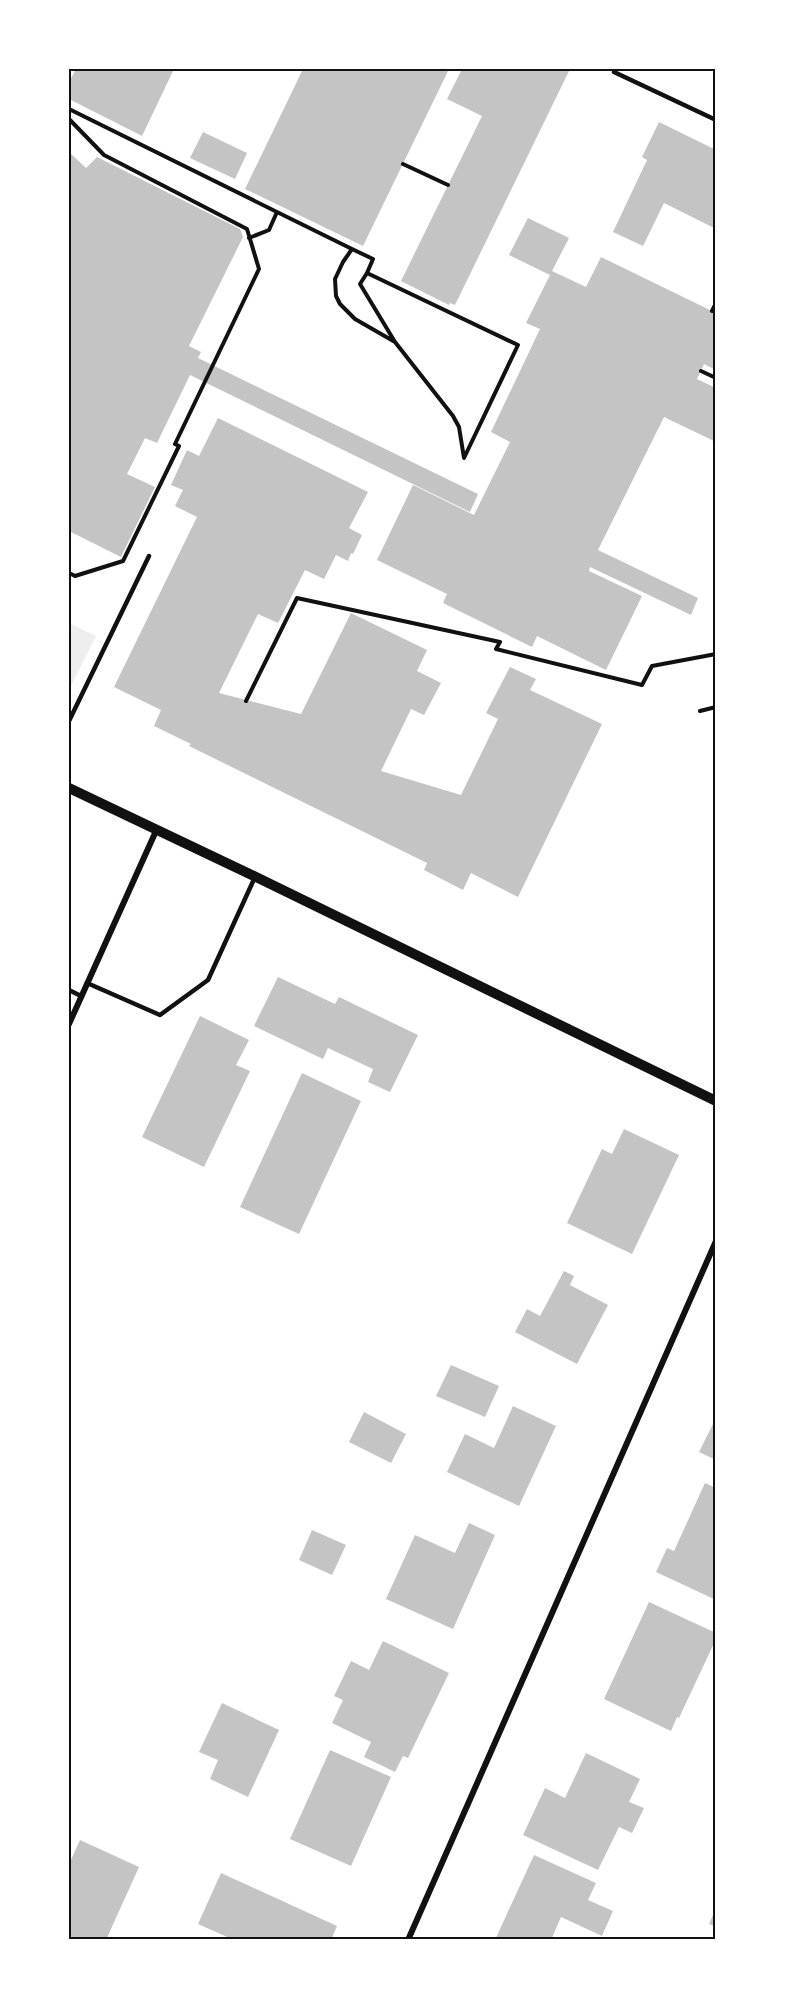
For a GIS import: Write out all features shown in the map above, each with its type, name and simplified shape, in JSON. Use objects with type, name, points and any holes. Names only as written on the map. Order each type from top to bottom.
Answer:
[{"type":"street","points":[[69,788],[716,1101]]},
{"type":"street","points":[[69,1024],[156,831]]},
{"type":"street","points":[[408,1940],[716,1241]]},
{"type":"lane","points":[[614,72],[716,120]]},
{"type":"lane","points":[[69,721],[149,556]]},
{"type":"lane","points":[[87,983],[160,1015],[208,980],[256,877]]},
{"type":"lane","points":[[69,990],[81,996]]},
{"type":"path","points":[[69,109],[373,259],[360,284],[395,342],[453,416],[459,427],[464,458],[518,345],[367,273]]},
{"type":"path","points":[[69,118],[104,155],[247,229],[259,269],[175,444],[179,446],[123,561],[75,576],[69,573]]},
{"type":"path","points":[[404,164],[448,185]]},
{"type":"path","points":[[249,238],[268,230],[277,212]]},
{"type":"path","points":[[352,249],[335,279],[336,296],[340,304],[355,319],[395,342]]},
{"type":"path","points":[[712,311],[716,303]]},
{"type":"path","points":[[701,371],[716,378]]},
{"type":"path","points":[[246,700],[297,598],[500,642],[496,650],[642,686],[652,666],[716,654]]},
{"type":"path","points":[[700,711],[716,707]]},
{"type":"path","points":[[716,779],[716,784]]},
{"type":"shaded area","points":[[69,623],[96,636],[69,690]]},
{"type":"building","points":[[76,69],[174,69],[142,136],[69,99],[69,82]]},
{"type":"building","points":[[303,69],[449,69],[363,246],[245,189]]},
{"type":"building","points":[[462,69],[570,69],[455,305],[450,303],[449,305],[401,281],[482,116],[447,99]]},
{"type":"building","points":[[659,122],[716,150],[716,229],[664,203],[643,246],[613,232],[647,160],[642,157]]},
{"type":"building","points":[[203,132],[247,153],[235,179],[190,158]]},
{"type":"building","points":[[69,152],[86,168],[97,157],[240,229],[243,237],[189,346],[201,352],[198,358],[478,494],[470,512],[190,375],[157,443],[145,438],[127,474],[155,487],[121,557],[69,531]]},
{"type":"building","points":[[528,218],[569,238],[552,271],[586,287],[601,257],[716,313],[716,370],[704,364],[697,379],[716,388],[716,442],[664,417],[598,550],[698,598],[691,615],[590,567],[589,571],[642,596],[606,670],[537,636],[532,647],[443,603],[447,594],[377,560],[413,485],[474,515],[510,442],[491,432],[540,329],[526,323],[550,275],[509,255]]},
{"type":"building","points":[[218,418],[368,492],[349,528],[362,535],[348,561],[336,555],[324,579],[305,570],[278,623],[258,614],[219,693],[301,714],[351,613],[427,650],[417,671],[441,683],[424,715],[411,709],[381,771],[461,795],[498,719],[486,713],[510,667],[536,679],[530,690],[602,724],[518,897],[471,873],[463,890],[424,870],[427,863],[189,746],[191,744],[154,726],[161,710],[114,687],[197,517],[175,506],[183,490],[171,485],[187,450],[199,456]]},
{"type":"building","points":[[278,977],[335,1004],[339,997],[418,1035],[390,1092],[368,1082],[373,1069],[328,1048],[323,1059],[254,1026]]},
{"type":"building","points":[[200,1016],[249,1040],[236,1065],[250,1071],[204,1167],[142,1137]]},
{"type":"building","points":[[302,1073],[361,1101],[299,1234],[240,1207]]},
{"type":"building","points":[[624,1129],[679,1155],[632,1254],[567,1223],[602,1149],[612,1154]]},
{"type":"building","points":[[564,1271],[574,1276],[570,1285],[608,1305],[577,1364],[515,1332],[527,1309],[540,1316]]},
{"type":"building","points":[[451,1365],[499,1386],[485,1417],[436,1396]]},
{"type":"building","points":[[513,1406],[556,1426],[519,1506],[447,1472],[465,1434],[494,1448]]},
{"type":"building","points":[[364,1412],[406,1434],[391,1463],[349,1442]]},
{"type":"building","points":[[716,1418],[716,1460],[699,1452]]},
{"type":"building","points":[[705,1483],[716,1488],[716,1600],[656,1572],[667,1548],[674,1551]]},
{"type":"building","points":[[469,1523],[495,1535],[453,1629],[386,1599],[415,1535],[455,1553]]},
{"type":"building","points":[[312,1530],[346,1545],[332,1575],[299,1560]]},
{"type":"building","points":[[649,1602],[716,1633],[716,1639],[671,1731],[604,1699]]},
{"type":"building","points":[[383,1641],[449,1673],[408,1758],[403,1756],[395,1772],[364,1757],[371,1742],[332,1723],[343,1700],[334,1696],[351,1661],[369,1670]]},
{"type":"building","points":[[222,1703],[279,1730],[248,1797],[210,1779],[218,1760],[199,1752]]},
{"type":"building","points":[[330,1750],[391,1777],[351,1866],[290,1839]]},
{"type":"building","points":[[586,1753],[640,1779],[629,1802],[644,1808],[632,1833],[619,1827],[598,1870],[523,1835],[545,1788],[565,1798]]},
{"type":"building","points":[[80,1840],[139,1867],[106,1940],[69,1940],[69,1864]]},
{"type":"building","points":[[534,1855],[596,1883],[588,1900],[613,1911],[602,1936],[561,1917],[551,1940],[495,1940]]},
{"type":"building","points":[[221,1873],[337,1926],[331,1940],[234,1940],[198,1924]]},
{"type":"building","points":[[716,1908],[716,1927],[709,1924]]}]
